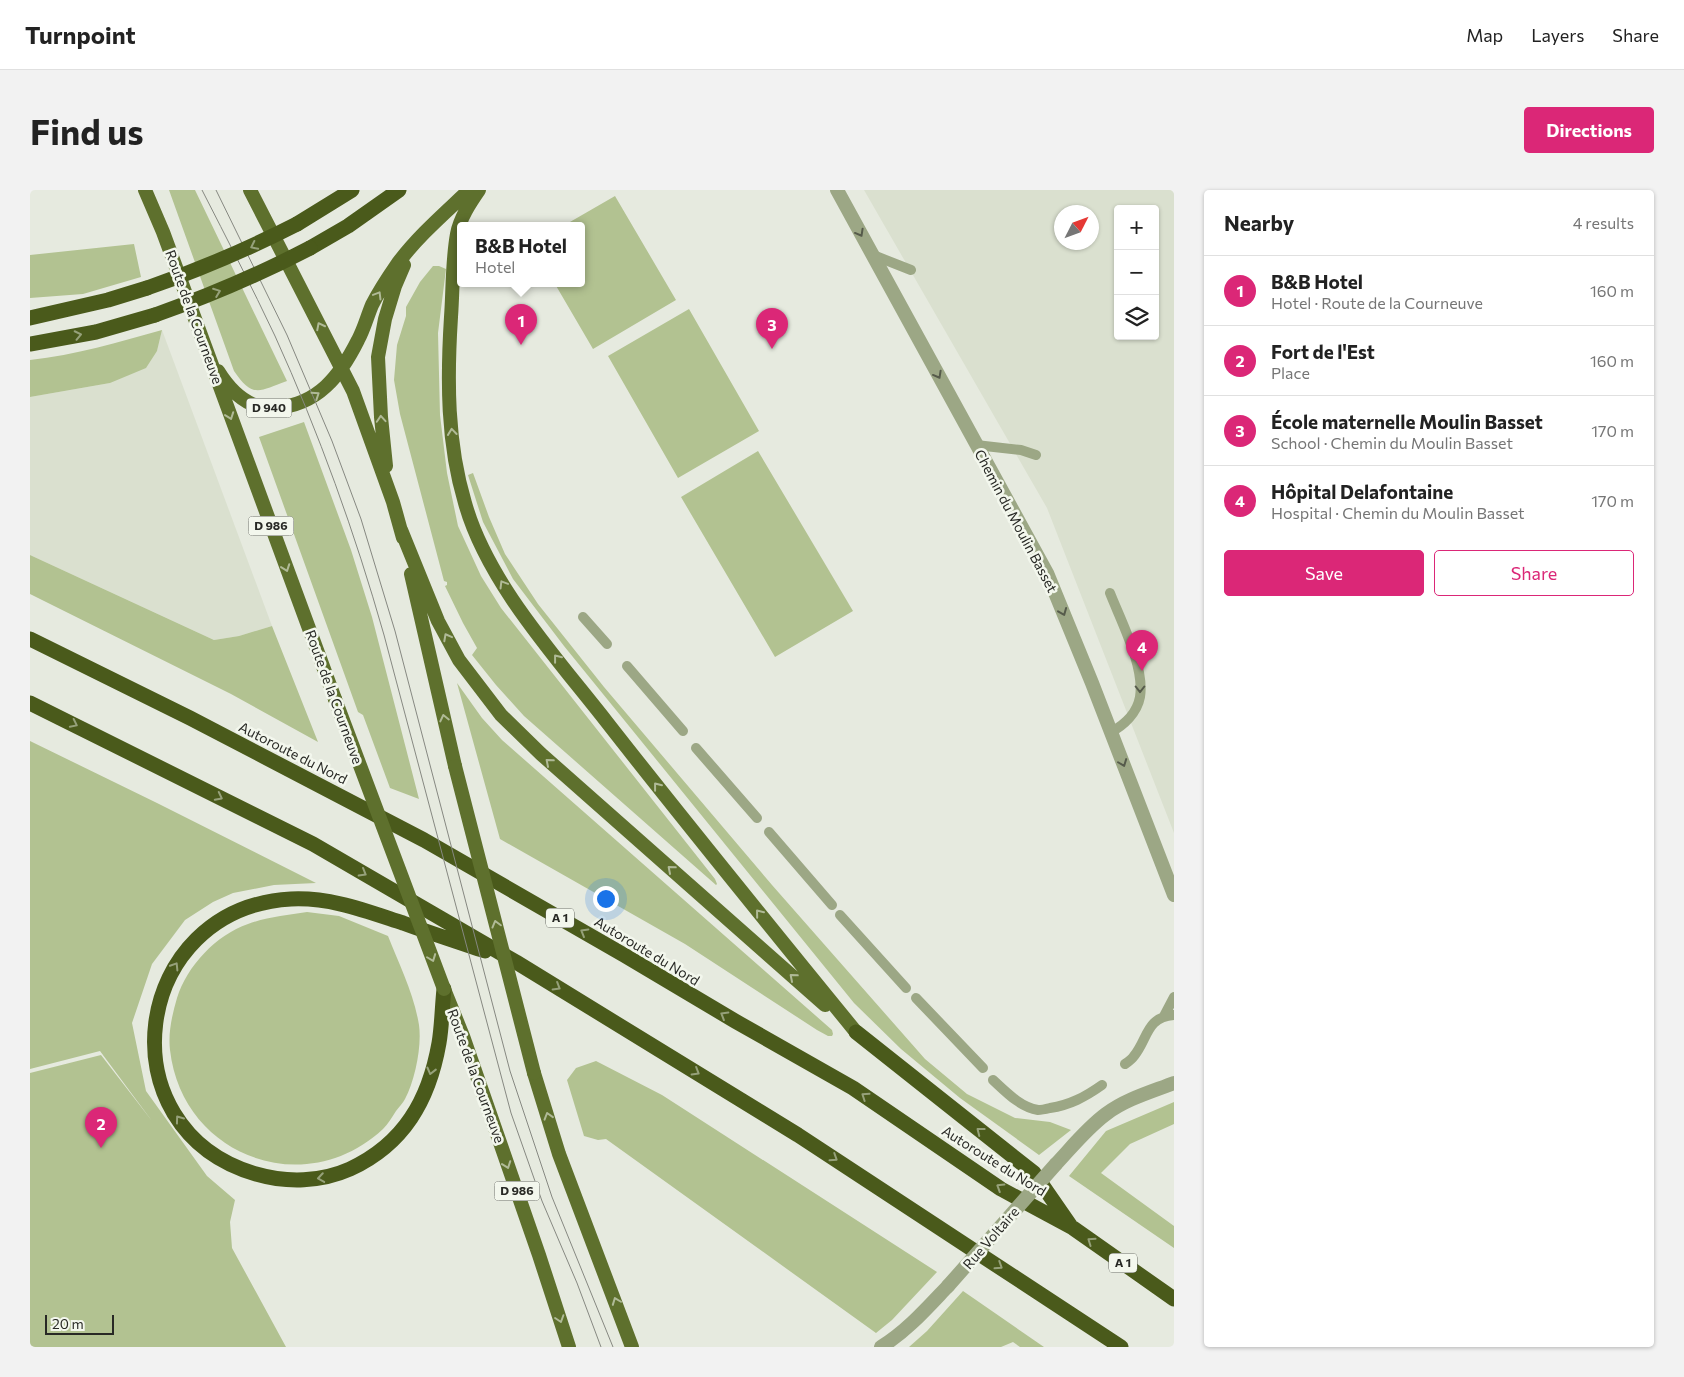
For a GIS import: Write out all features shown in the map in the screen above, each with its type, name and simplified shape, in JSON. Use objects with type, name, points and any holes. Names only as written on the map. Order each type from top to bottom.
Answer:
[{"type":"highway","points":[[30,318],[89,305],[197,271],[242,252],[297,224],[352,190]]},
{"type":"highway","points":[[30,344],[96,332],[155,315],[228,288],[310,248],[348,226],[399,190]]},
{"type":"highway","name":"Autoroute du Nord","points":[[30,639],[190,718],[424,840],[734,1021],[853,1088],[1001,1189],[1072,1228],[1174,1299]]},
{"type":"highway","points":[[30,703],[313,844],[516,962],[798,1134],[1122,1347]]},
{"type":"highway","points":[[444,989],[438,1044],[423,1098],[403,1130],[377,1154],[362,1164],[343,1172],[315,1179],[286,1180],[267,1178],[226,1163],[207,1150],[186,1128],[172,1110],[159,1077],[154,1051],[156,1016],[164,987],[182,957],[204,932],[219,921],[255,905],[293,899],[331,901],[370,912],[516,962]]},
{"type":"highway","points":[[856,1032],[1034,1173],[1072,1228]]},
{"type":"main road","name":"Route de la Courneuve","points":[[144,190],[163,232],[335,699],[462,1036],[539,1255],[569,1347]]},
{"type":"main road","points":[[156,190],[157,210],[163,232]]},
{"type":"main road","points":[[250,190],[353,391],[401,530],[438,621],[459,660],[500,715],[540,754],[856,1032]]},
{"type":"main road","name":"D 940","points":[[207,354],[223,379],[241,399],[256,406],[283,408],[314,397],[342,370],[359,339],[373,304],[394,268],[412,246],[469,190]]},
{"type":"main road","points":[[461,222],[479,190]]},
{"type":"main road","points":[[457,232],[451,320],[449,400],[454,452],[465,504],[480,544],[504,586],[530,625],[668,801],[856,1032]]},
{"type":"main road","points":[[392,502],[384,455],[378,358],[385,319],[412,246]]},
{"type":"main road","points":[[401,530],[455,766],[534,1073],[560,1154],[632,1347]]},
{"type":"street","name":"Chemin du Moulin Basset","points":[[837,190],[1047,574],[1174,895]]},
{"type":"street","name":"Rue Voltaire","points":[[881,1347],[918,1318],[1056,1164],[1106,1114],[1131,1100],[1174,1083]]},
{"type":"lane","points":[[873,255],[911,270]]},
{"type":"lane","points":[[976,444],[1021,450],[1036,455]]},
{"type":"lane","points":[[1110,593],[1132,649],[1140,676],[1140,698],[1133,712],[1122,726],[1111,732]]},
{"type":"lane","points":[[583,617],[607,644]]},
{"type":"lane","points":[[627,666],[683,731]]},
{"type":"lane","points":[[696,748],[757,818]]},
{"type":"lane","points":[[769,832],[832,905]]},
{"type":"lane","points":[[840,915],[906,988]]},
{"type":"lane","points":[[1125,1064],[1134,1057],[1150,1026],[1169,1016],[1174,997]]},
{"type":"lane","points":[[916,998],[982,1068]]},
{"type":"lane","points":[[994,1080],[1008,1094],[1023,1104],[1039,1110],[1065,1106],[1084,1098],[1102,1085]]},
{"type":"shaded area","points":[[864,190],[1174,190],[1174,833],[1047,508]]},
{"type":"shaded area","points":[[162,330],[272,626],[239,636],[214,640],[30,555],[30,397],[110,383],[157,351]]},
{"type":"green space","points":[[169,190],[195,190],[287,381],[270,388],[257,390],[246,386],[234,371]]},
{"type":"green space","points":[[615,196],[676,300],[593,349],[557,287],[585,287],[585,222],[570,222]]},
{"type":"green space","points":[[134,244],[141,277],[83,294],[30,298],[30,255]]},
{"type":"green space","points":[[433,266],[446,269],[438,333],[440,415],[447,473],[458,526],[481,576],[501,608],[715,879],[716,885],[524,716],[472,655],[477,648],[445,586],[447,582],[444,581],[400,414],[394,380],[397,345],[406,316],[406,307],[420,282]]},
{"type":"green space","points":[[689,309],[759,431],[678,478],[608,356]]},
{"type":"green space","points":[[162,330],[157,351],[146,368],[110,383],[30,397],[30,360],[80,351]]},
{"type":"green space","points":[[304,422],[351,550],[372,617],[419,799],[390,788],[363,715],[358,712],[259,437]]},
{"type":"green space","points":[[758,451],[853,611],[775,657],[681,497]]},
{"type":"green space","points":[[473,473],[505,554],[538,604],[604,687],[772,885],[925,1059],[967,1094],[1015,1118],[1050,1122],[1071,1130],[1039,1155],[960,1098],[901,1049],[854,1003],[564,646],[513,579],[483,522],[468,475]]},
{"type":"green space","points":[[30,555],[214,640],[239,636],[272,626],[318,742],[231,694],[30,594]]},
{"type":"green space","points":[[457,683],[482,718],[502,740],[832,1030],[832,1036],[817,1030],[685,944],[500,839]]},
{"type":"green space","points":[[30,741],[316,883],[274,885],[233,893],[213,902],[185,920],[152,964],[132,1023],[146,1091],[207,1176],[235,1200],[230,1222],[232,1248],[286,1347],[30,1347],[30,1073],[101,1055],[152,1121],[100,1051],[30,1069]]},
{"type":"green space","points":[[307,912],[339,916],[388,936],[414,1002],[420,1033],[417,1063],[409,1091],[383,1129],[352,1151],[318,1162],[284,1164],[252,1157],[222,1141],[197,1117],[179,1087],[170,1050],[170,1031],[175,1004],[188,974],[195,963],[214,944],[236,929],[248,924]]},
{"type":"green space","points":[[596,1061],[662,1095],[937,1272],[892,1320],[876,1333],[606,1139],[598,1140],[584,1136],[567,1080],[576,1068]]},
{"type":"green space","points":[[1174,1102],[1174,1124],[1130,1144],[1101,1173],[1174,1226],[1174,1248],[1069,1176],[1106,1131]]},
{"type":"green space","points":[[963,1291],[1044,1347],[1020,1347],[1013,1342],[1001,1347],[909,1347],[927,1331]]},
{"type":"tram line","points":[[202,190],[275,336],[307,409],[348,521],[384,635],[511,1113],[542,1201],[577,1283],[601,1347]]},
{"type":"tram line","points":[[216,190],[287,335],[332,441],[361,519],[395,631],[510,1071],[552,1197],[613,1347]]},
{"type":"place","name":"B&B Hotel","points":[[521,345]]},
{"type":"place","name":"École maternelle Moulin Basset","points":[[772,349]]},
{"type":"place","name":"Hôpital Delafontaine","points":[[1142,671]]},
{"type":"place","name":"Fort de l'Est","points":[[101,1148]]}]
